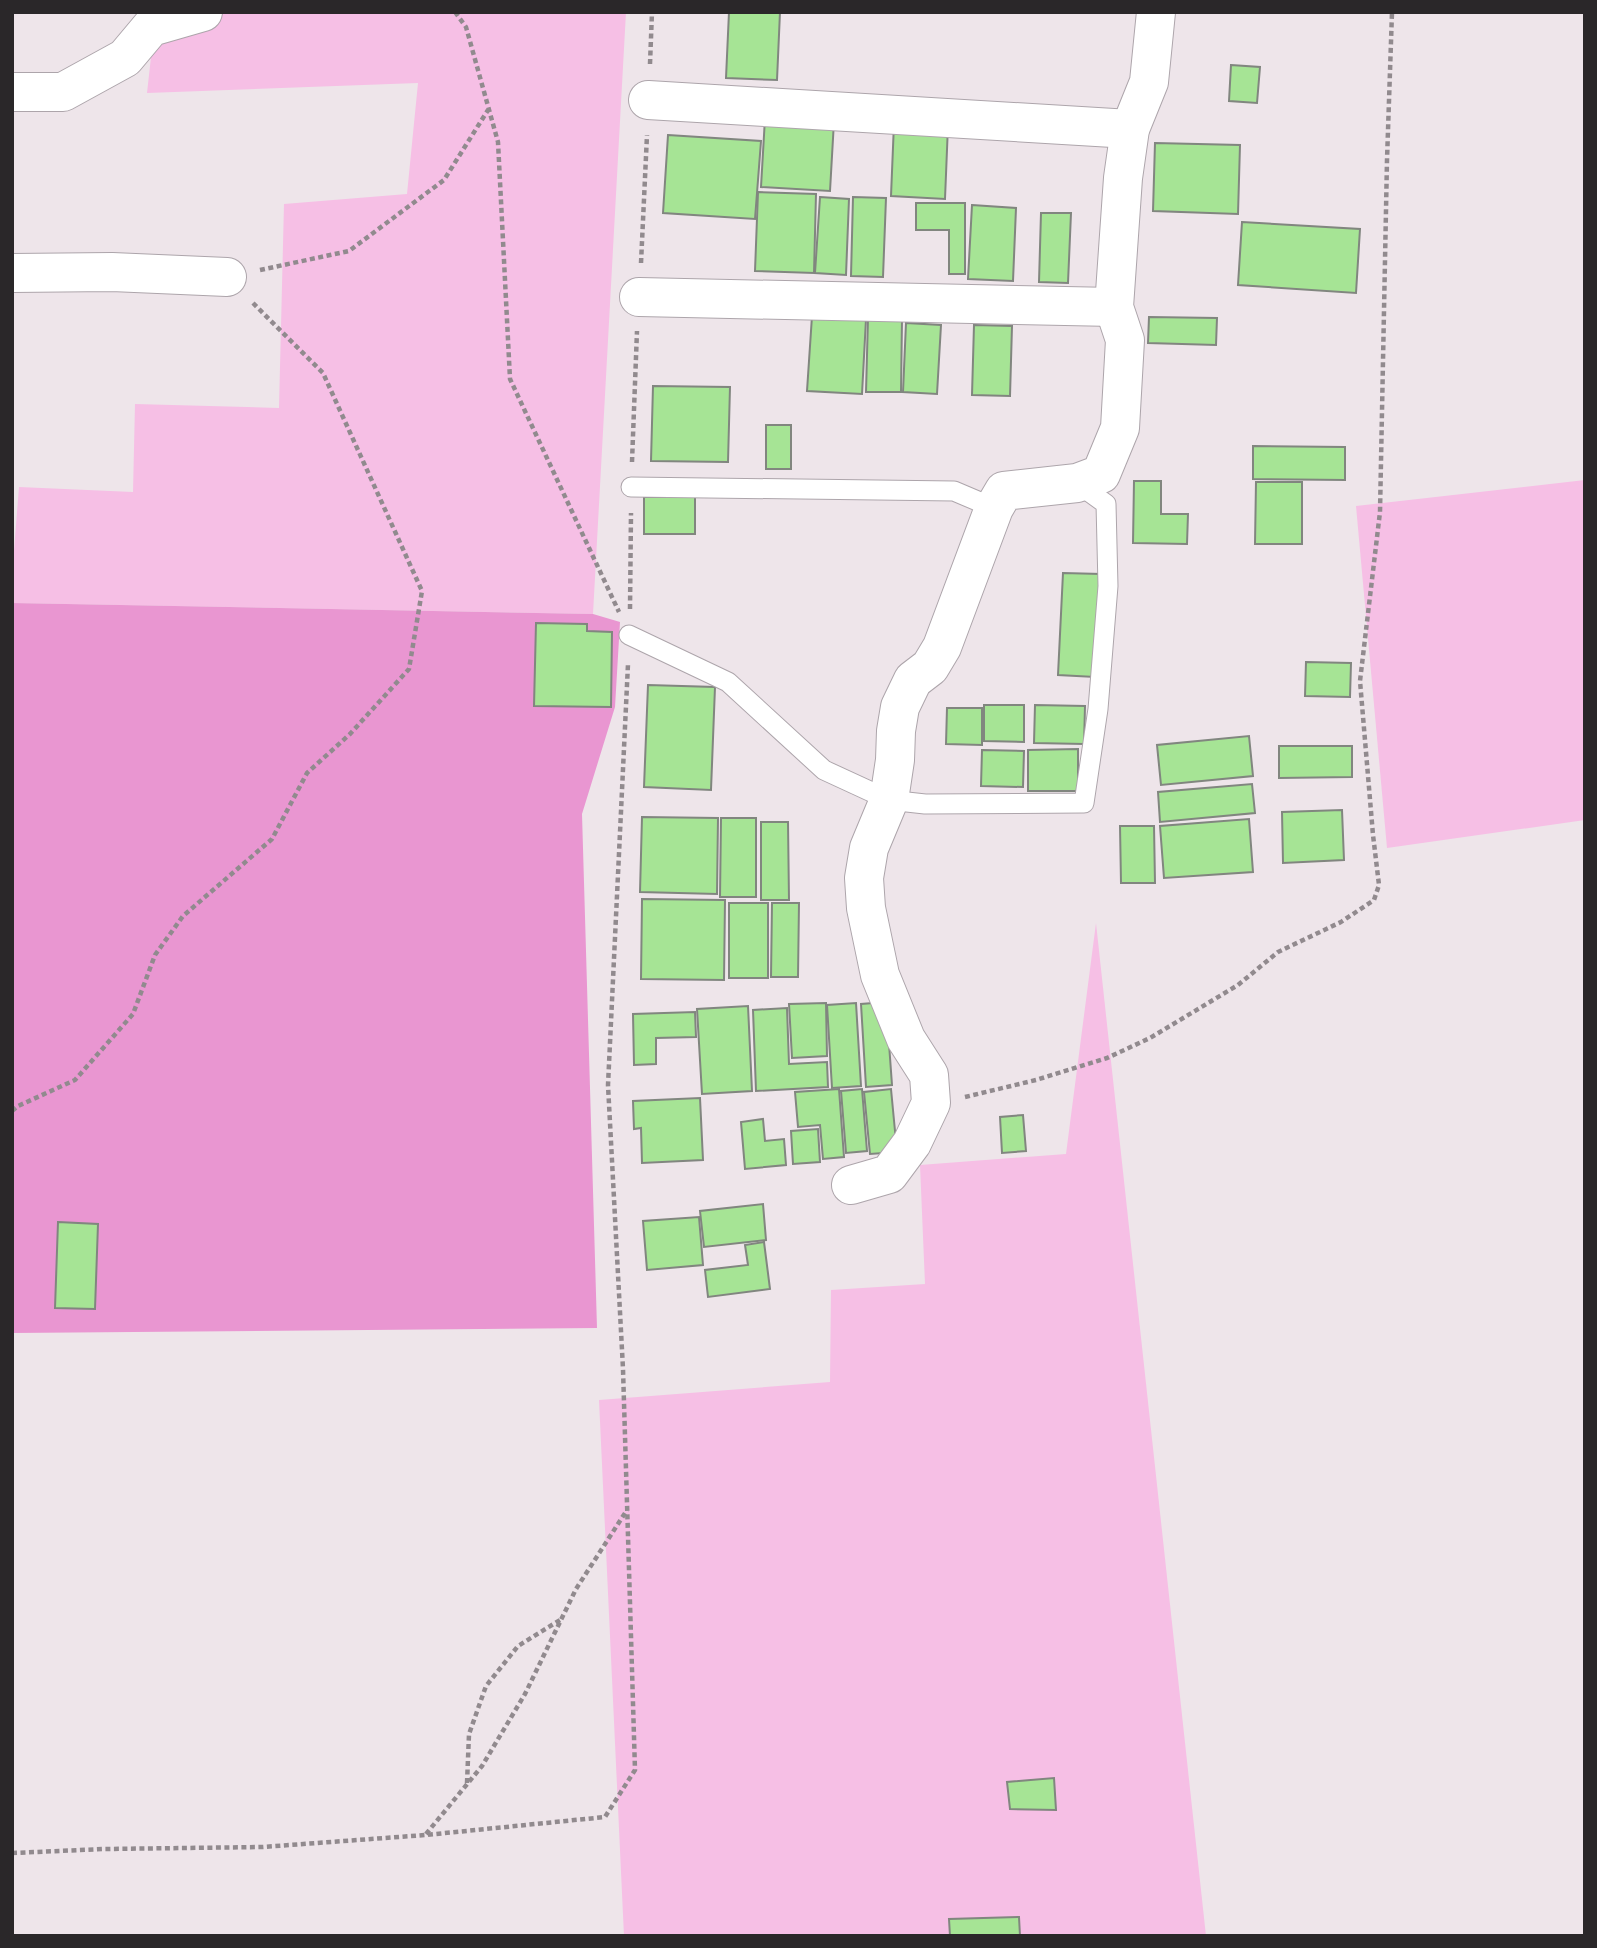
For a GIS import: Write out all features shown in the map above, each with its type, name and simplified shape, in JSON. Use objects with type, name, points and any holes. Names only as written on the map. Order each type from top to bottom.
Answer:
[{"type":"street","points":[[12,92],[64,92],[125,58],[151,27],[203,12]]},
{"type":"street","points":[[851,1185],[889,1174],[912,1143],[931,1103],[929,1076],[906,1039],[880,975],[866,908],[864,878],[869,848],[889,800],[900,707],[913,680],[930,667],[942,647],[994,508],[1004,491],[1077,484],[1101,474],[1119,428],[1125,340],[1114,307],[1123,178],[1129,129],[1149,82],[1156,12]]},
{"type":"street","points":[[648,100],[1129,129]]},
{"type":"street","points":[[12,273],[112,272],[227,277]]},
{"type":"street","points":[[639,297],[1114,307]]},
{"type":"lane","points":[[629,635],[728,682],[824,771],[889,800],[925,804],[1084,803],[1098,709],[1108,586],[1106,504],[1077,484]]},
{"type":"lane","points":[[631,487],[954,491],[994,508]]},
{"type":"path","points":[[455,12],[466,27],[498,142],[510,379],[629,635]]},
{"type":"path","points":[[12,1853],[263,1847],[426,1835],[605,1817],[635,1770],[623,1369],[608,1084],[629,635],[631,487],[653,12]]},
{"type":"path","points":[[931,1103],[1037,1080],[1107,1059],[1150,1038],[1238,985],[1278,952],[1341,922],[1374,900],[1379,885],[1360,681],[1380,512],[1392,12]]},
{"type":"path","points":[[227,277],[349,251],[444,180],[489,109]]},
{"type":"path","points":[[12,1111],[75,1080],[132,1014],[155,955],[183,916],[272,839],[307,773],[350,734],[409,669],[422,591],[323,373],[227,277]]},
{"type":"path","points":[[426,1835],[482,1766],[525,1694],[576,1589],[627,1510]]},
{"type":"path","points":[[467,1784],[468,1734],[486,1686],[518,1646],[561,1619]]},
{"type":"shaded area","points":[[156,12],[626,12],[593,614],[12,603],[19,487],[133,492],[135,404],[279,408],[284,204],[407,194],[418,83],[147,93]]},
{"type":"shaded area","points":[[1585,480],[1585,820],[1387,848],[1356,506]]},
{"type":"shaded area","points":[[12,603],[593,614],[620,622],[615,707],[582,814],[597,1328],[12,1333]]},
{"type":"shaded area","points":[[1096,923],[1206,1936],[624,1936],[599,1400],[830,1382],[831,1290],[925,1284],[920,1165],[1066,1154]]},
{"type":"building","points":[[729,12],[780,12],[777,80],[726,78]]},
{"type":"building","points":[[1231,65],[1260,67],[1257,103],[1229,101]]},
{"type":"building","points":[[765,118],[834,121],[830,191],[761,187]]},
{"type":"building","points":[[894,123],[948,125],[945,199],[891,196]]},
{"type":"building","points":[[668,135],[761,141],[755,219],[663,213]]},
{"type":"building","points":[[1155,143],[1240,145],[1238,214],[1153,211]]},
{"type":"building","points":[[758,192],[816,194],[814,273],[755,271]]},
{"type":"building","points":[[820,197],[849,199],[846,275],[815,273]]},
{"type":"building","points":[[853,197],[886,198],[883,277],[851,276]]},
{"type":"building","points":[[916,203],[965,203],[965,274],[949,274],[949,230],[916,230]]},
{"type":"building","points":[[972,205],[1016,208],[1013,281],[968,279]]},
{"type":"building","points":[[1041,213],[1071,213],[1068,283],[1039,282]]},
{"type":"building","points":[[1242,222],[1360,229],[1356,293],[1238,285]]},
{"type":"building","points":[[812,316],[866,319],[862,394],[807,391]]},
{"type":"building","points":[[1149,317],[1217,318],[1216,345],[1148,343]]},
{"type":"building","points":[[868,318],[902,319],[901,392],[866,392]]},
{"type":"building","points":[[906,323],[941,325],[937,394],[903,392]]},
{"type":"building","points":[[974,325],[1012,326],[1010,396],[972,395]]},
{"type":"building","points":[[653,386],[730,387],[728,462],[651,461]]},
{"type":"building","points":[[766,425],[791,425],[791,469],[766,469]]},
{"type":"building","points":[[1253,446],[1345,447],[1345,480],[1253,479]]},
{"type":"building","points":[[1134,481],[1161,481],[1161,514],[1188,514],[1187,544],[1133,543]]},
{"type":"building","points":[[1256,482],[1302,482],[1302,544],[1255,544]]},
{"type":"building","points":[[644,497],[695,497],[695,534],[644,534]]},
{"type":"building","points":[[1063,573],[1101,574],[1095,677],[1058,675]]},
{"type":"building","points":[[536,623],[587,624],[587,631],[612,632],[611,707],[534,706]]},
{"type":"building","points":[[1306,662],[1351,663],[1350,697],[1305,696]]},
{"type":"building","points":[[648,685],[715,687],[711,790],[644,787]]},
{"type":"building","points":[[984,705],[1024,705],[1024,742],[984,741]]},
{"type":"building","points":[[1035,705],[1085,706],[1084,744],[1034,743]]},
{"type":"building","points":[[947,708],[982,708],[982,745],[946,744]]},
{"type":"building","points":[[1249,736],[1253,776],[1161,785],[1157,745]]},
{"type":"building","points":[[1279,746],[1352,746],[1352,777],[1279,778]]},
{"type":"building","points":[[1078,749],[1078,791],[1028,791],[1028,750]]},
{"type":"building","points":[[982,750],[1024,751],[1023,787],[981,786]]},
{"type":"building","points":[[1252,784],[1255,813],[1160,822],[1158,792]]},
{"type":"building","points":[[1342,810],[1344,860],[1283,863],[1282,812]]},
{"type":"building","points":[[642,817],[718,818],[717,894],[640,892]]},
{"type":"building","points":[[721,818],[756,818],[756,897],[720,897]]},
{"type":"building","points":[[1249,819],[1253,872],[1164,878],[1160,826]]},
{"type":"building","points":[[761,822],[788,822],[789,900],[761,900]]},
{"type":"building","points":[[1120,826],[1154,826],[1155,883],[1121,883]]},
{"type":"building","points":[[642,899],[725,900],[724,980],[641,979]]},
{"type":"building","points":[[729,903],[768,903],[768,978],[729,978]]},
{"type":"building","points":[[772,903],[799,903],[798,977],[771,977]]},
{"type":"building","points":[[886,1002],[892,1085],[866,1087],[861,1004]]},
{"type":"building","points":[[826,1003],[827,1056],[792,1058],[789,1004]]},
{"type":"building","points":[[856,1003],[861,1086],[832,1088],[827,1005]]},
{"type":"building","points":[[748,1006],[752,1091],[702,1094],[697,1009]]},
{"type":"building","points":[[787,1008],[789,1064],[827,1062],[828,1087],[756,1091],[753,1010]]},
{"type":"building","points":[[695,1012],[696,1037],[656,1038],[656,1064],[634,1065],[633,1014]]},
{"type":"building","points":[[839,1089],[844,1157],[823,1159],[820,1125],[798,1127],[795,1092]]},
{"type":"building","points":[[862,1089],[867,1151],[846,1153],[841,1091]]},
{"type":"building","points":[[891,1089],[897,1152],[870,1154],[864,1092]]},
{"type":"building","points":[[700,1098],[703,1160],[642,1163],[641,1128],[634,1129],[633,1101]]},
{"type":"building","points":[[1023,1115],[1026,1151],[1002,1153],[1000,1117]]},
{"type":"building","points":[[763,1119],[765,1141],[784,1139],[786,1165],[745,1169],[741,1122]]},
{"type":"building","points":[[818,1129],[820,1162],[793,1164],[791,1131]]},
{"type":"building","points":[[763,1204],[766,1240],[704,1247],[700,1211]]},
{"type":"building","points":[[699,1217],[703,1265],[647,1270],[643,1221]]},
{"type":"building","points":[[58,1222],[98,1224],[95,1309],[55,1308]]},
{"type":"building","points":[[764,1242],[770,1289],[708,1297],[705,1270],[748,1265],[745,1245]]},
{"type":"building","points":[[1054,1778],[1056,1810],[1010,1809],[1007,1782]]},
{"type":"building","points":[[1019,1917],[1020,1936],[950,1936],[949,1919]]}]
